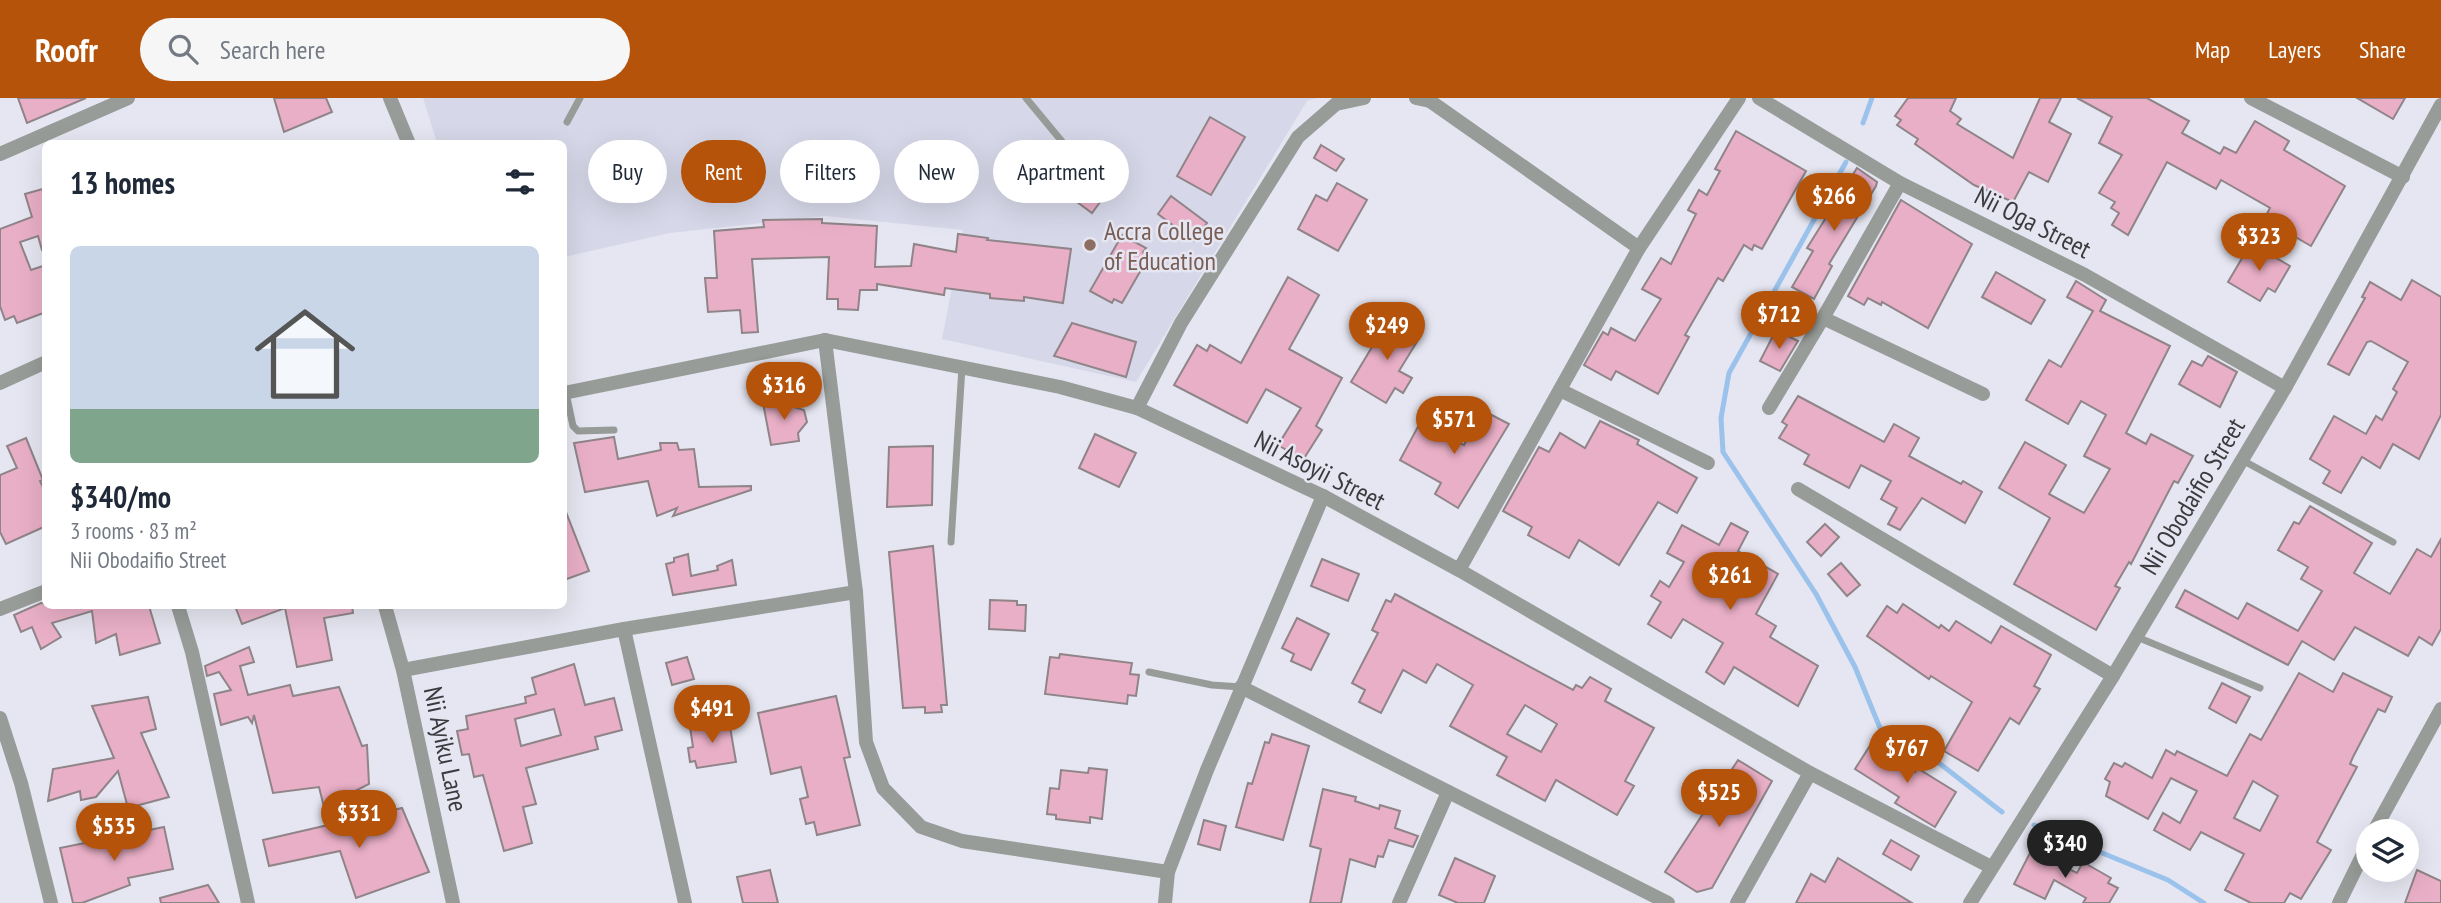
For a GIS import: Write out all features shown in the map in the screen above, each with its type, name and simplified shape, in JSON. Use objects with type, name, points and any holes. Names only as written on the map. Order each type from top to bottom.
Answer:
[{"type":"street","points":[[0,154],[108,102],[128,98]]},
{"type":"street","points":[[390,98],[407,140]]},
{"type":"street","points":[[1137,408],[1181,323],[1298,137],[1336,104],[1364,98]]},
{"type":"street","points":[[1416,98],[1430,101],[1639,248]]},
{"type":"street","points":[[1459,570],[1639,248],[1738,98]]},
{"type":"street","name":"Nii Oga Street","points":[[1759,98],[1900,183],[2085,275],[2285,388]]},
{"type":"street","points":[[2251,98],[2403,177]]},
{"type":"street","name":"Nii Obodaifio Street","points":[[1970,903],[2113,676],[2285,388],[2441,105]]},
{"type":"street","points":[[1769,408],[1900,183]]},
{"type":"street","points":[[1823,318],[1983,394]]},
{"type":"street","points":[[825,340],[856,592],[866,742],[883,788],[921,827],[962,841],[1168,872]]},
{"type":"street","name":"Nii Asoyii Street","points":[[567,393],[825,340],[1060,387],[1137,408],[1322,496],[1459,570],[1810,773],[1991,867]]},
{"type":"street","points":[[0,383],[42,364]]},
{"type":"street","points":[[1560,390],[1707,463]]},
{"type":"street","points":[[1798,489],[2113,676]]},
{"type":"street","points":[[1165,903],[1168,872],[1241,687],[1322,496]]},
{"type":"street","points":[[404,670],[624,629],[856,592]]},
{"type":"street","points":[[0,609],[42,593]]},
{"type":"street","points":[[179,609],[192,652],[248,903]]},
{"type":"street","name":"Nii Ayiku Lane","points":[[387,609],[404,670],[453,903]]},
{"type":"street","points":[[624,629],[685,903]]},
{"type":"street","points":[[1241,687],[1668,903]]},
{"type":"street","points":[[2381,819],[2441,709]]},
{"type":"street","points":[[0,718],[34,831],[51,903]]},
{"type":"street","points":[[1737,903],[1810,773]]},
{"type":"street","points":[[1399,903],[1448,792]]},
{"type":"street","points":[[2339,903],[2356,868]]},
{"type":"lane","points":[[567,122],[580,98]]},
{"type":"lane","points":[[1026,98],[1061,140]]},
{"type":"lane","points":[[951,542],[962,366]]},
{"type":"lane","points":[[567,401],[573,426],[578,431],[614,430]]},
{"type":"lane","points":[[2242,460],[2393,542]]},
{"type":"lane","points":[[2137,636],[2260,688]]},
{"type":"lane","points":[[1149,673],[1241,687]]},
{"type":"shaded area","name":"Accra College of Education","points":[[423,98],[1317,98],[1307,101],[1136,382],[942,339],[963,230],[825,216],[670,233],[567,256],[567,140],[436,140]]},
{"type":"building","points":[[18,98],[86,98],[27,123]]},
{"type":"building","points":[[274,98],[326,98],[332,112],[284,132]]},
{"type":"building","points":[[1908,98],[1956,98],[1950,111],[1961,119],[1957,124],[2013,158],[2040,98],[2061,98],[2049,122],[2071,134],[2048,182],[2029,172],[2013,202],[1974,185],[1915,144],[1918,139],[1897,125],[1901,120],[1895,116]]},
{"type":"building","points":[[2077,98],[2147,98],[2189,121],[2182,133],[2220,154],[2224,147],[2236,153],[2255,121],[2289,141],[2284,150],[2345,186],[2311,246],[2264,219],[2270,208],[2221,180],[2216,189],[2167,162],[2128,235],[2112,225],[2119,213],[2111,208],[2115,202],[2099,193],[2122,155],[2099,143],[2112,117]]},
{"type":"building","points":[[2357,98],[2405,98],[2393,119]]},
{"type":"building","points":[[1210,117],[1245,137],[1211,195],[1177,176]]},
{"type":"building","points":[[1736,131],[1806,171],[1762,249],[1754,245],[1752,250],[1744,245],[1723,281],[1718,278],[1685,335],[1689,337],[1658,394],[1616,371],[1611,380],[1584,365],[1603,332],[1608,335],[1611,328],[1635,341],[1661,299],[1642,289],[1661,258],[1671,264],[1696,214],[1688,210],[1699,190],[1707,195],[1720,171],[1715,169]]},
{"type":"building","points":[[1321,145],[1344,159],[1336,171],[1314,158]]},
{"type":"building","points":[[1857,168],[1877,182],[1876,186],[1829,264],[1832,266],[1814,299],[1792,287],[1813,251],[1807,248]]},
{"type":"building","points":[[1337,183],[1367,200],[1338,251],[1298,229],[1316,195],[1327,201]]},
{"type":"building","points":[[42,189],[42,250],[38,236],[20,242],[31,270],[42,266],[42,314],[17,323],[14,316],[5,320],[0,306],[0,229],[32,217],[25,194]]},
{"type":"building","points":[[1171,196],[1207,223],[1194,241],[1158,214]]},
{"type":"building","points":[[1901,200],[1972,244],[1928,328],[1882,302],[1881,305],[1868,298],[1864,305],[1848,296]]},
{"type":"building","points":[[1078,203],[1099,203],[1092,213]]},
{"type":"building","points":[[822,219],[822,223],[877,226],[875,267],[911,266],[914,244],[956,252],[958,234],[988,238],[987,240],[1071,249],[1063,303],[1024,297],[1024,301],[990,298],[990,294],[945,288],[944,295],[877,284],[877,290],[860,290],[858,310],[838,309],[838,299],[827,299],[829,257],[752,259],[758,332],[742,333],[740,310],[708,312],[705,278],[717,278],[714,231],[764,227],[763,220]]},
{"type":"building","points":[[1122,235],[1146,248],[1143,252],[1149,256],[1122,303],[1114,299],[1112,303],[1090,291]]},
{"type":"building","points":[[2251,243],[2290,266],[2275,292],[2268,288],[2260,301],[2228,282]]},
{"type":"building","points":[[1996,272],[2045,300],[2031,324],[1982,297]]},
{"type":"building","points":[[1288,277],[1319,295],[1289,349],[1342,378],[1316,426],[1322,430],[1303,460],[1278,445],[1301,408],[1266,389],[1247,423],[1174,385],[1197,345],[1207,351],[1210,345],[1241,363]]},
{"type":"building","points":[[2412,280],[2441,297],[2441,415],[2419,459],[2393,444],[2380,468],[2362,457],[2341,493],[2323,483],[2330,471],[2310,459],[2334,416],[2366,434],[2376,416],[2382,420],[2397,392],[2393,389],[2408,362],[2371,341],[2367,342],[2349,375],[2328,364],[2365,298],[2362,297],[2370,282],[2401,300]]},
{"type":"building","points":[[2076,281],[2106,300],[2100,311],[2170,346],[2126,433],[2146,444],[2151,434],[2193,456],[2178,483],[2174,481],[2131,564],[2129,562],[2115,586],[2120,588],[2096,630],[2014,584],[2050,518],[1999,488],[2025,442],[2066,465],[2049,494],[2084,513],[2110,469],[2084,456],[2106,415],[2081,401],[2068,424],[2026,400],[2049,360],[2061,367],[2093,311],[2067,297]]},
{"type":"building","points":[[1390,317],[1421,335],[1399,371],[1412,378],[1403,393],[1395,388],[1386,403],[1351,382]]},
{"type":"building","points":[[1072,323],[1136,342],[1126,377],[1054,356]]},
{"type":"building","points":[[1776,330],[1798,341],[1780,371],[1760,361]]},
{"type":"building","points":[[2208,356],[2237,372],[2220,407],[2179,384],[2192,361],[2202,366]]},
{"type":"building","points":[[1798,396],[1884,442],[1894,424],[1919,438],[1909,456],[1961,484],[1963,481],[1982,492],[1965,523],[1922,498],[1900,530],[1888,524],[1897,508],[1881,499],[1891,481],[1861,465],[1849,488],[1804,464],[1809,455],[1779,438],[1787,425],[1782,422]]},
{"type":"building","points":[[789,399],[790,406],[804,410],[807,422],[798,433],[799,441],[771,445],[763,403]]},
{"type":"building","points":[[1482,410],[1509,424],[1458,508],[1435,494],[1441,483],[1400,460],[1421,421],[1464,445]]},
{"type":"building","points":[[1600,421],[1639,440],[1637,444],[1697,478],[1677,513],[1658,502],[1619,565],[1579,540],[1569,558],[1528,535],[1532,527],[1503,511],[1539,447],[1549,452],[1560,433],[1585,448]]},
{"type":"building","points":[[1095,434],[1136,453],[1119,487],[1079,468]]},
{"type":"building","points":[[614,437],[618,459],[661,450],[660,443],[677,443],[679,450],[694,449],[699,487],[751,486],[751,490],[673,516],[677,508],[657,516],[648,481],[585,492],[574,443]]},
{"type":"building","points":[[26,438],[42,478],[42,528],[6,544],[0,532],[0,475],[17,468],[7,446]]},
{"type":"building","points":[[933,446],[932,505],[887,507],[889,447]]},
{"type":"building","points":[[2310,506],[2372,543],[2354,573],[2390,594],[2417,549],[2431,557],[2441,539],[2441,629],[2432,645],[2419,637],[2408,656],[2355,627],[2334,660],[2302,641],[2288,665],[2176,607],[2185,590],[2238,619],[2247,603],[2298,631],[2322,591],[2301,579],[2308,567],[2278,550],[2294,522],[2299,524]]},
{"type":"building","points":[[567,515],[589,571],[567,579]]},
{"type":"building","points":[[1731,523],[1748,532],[1738,551],[1778,574],[1756,614],[1776,626],[1770,637],[1818,666],[1798,706],[1734,667],[1724,684],[1706,672],[1723,643],[1683,619],[1671,638],[1648,624],[1661,602],[1651,596],[1660,581],[1669,587],[1684,562],[1667,553],[1682,525],[1719,545]]},
{"type":"building","points":[[1825,524],[1839,537],[1821,556],[1807,542]]},
{"type":"building","points":[[933,546],[947,705],[941,705],[942,712],[925,713],[925,707],[903,708],[889,552]]},
{"type":"building","points":[[688,554],[691,576],[718,570],[717,566],[732,560],[736,585],[673,595],[666,564],[674,562],[674,558]]},
{"type":"building","points":[[1322,559],[1359,574],[1348,601],[1311,586]]},
{"type":"building","points":[[1841,563],[1860,585],[1847,596],[1828,574]]},
{"type":"building","points":[[1395,594],[1573,690],[1576,685],[1582,688],[1590,677],[1611,689],[1605,701],[1654,728],[1625,781],[1634,786],[1617,815],[1556,780],[1545,801],[1497,775],[1507,757],[1450,726],[1473,685],[1437,664],[1426,683],[1403,670],[1381,713],[1359,702],[1365,690],[1352,683],[1378,633],[1372,630],[1386,600],[1391,602]],"holes":[[[1525,705],[1557,724],[1541,752],[1507,734]]]},
{"type":"building","points":[[990,600],[1017,601],[1017,605],[1026,605],[1025,631],[989,629]]},
{"type":"building","points":[[41,603],[42,609],[150,609],[160,643],[120,655],[116,634],[96,643],[92,611],[52,623],[61,637],[41,649],[32,627],[21,632],[14,615]]},
{"type":"building","points":[[1903,604],[1939,628],[1941,625],[1949,631],[1956,621],[1991,643],[2001,626],[2051,655],[2034,686],[2040,689],[2019,724],[2010,718],[1978,771],[1944,751],[1972,702],[1931,676],[1929,679],[1867,636],[1887,606],[1897,613]]},
{"type":"building","points":[[236,609],[282,609],[242,624]]},
{"type":"building","points":[[285,609],[352,609],[353,613],[324,618],[332,660],[297,667]]},
{"type":"building","points":[[1297,618],[1329,634],[1311,670],[1291,661],[1294,654],[1282,648]]},
{"type":"building","points":[[249,647],[254,662],[240,666],[248,695],[290,685],[293,696],[339,687],[362,746],[367,745],[369,784],[324,807],[319,787],[273,793],[254,715],[252,723],[248,717],[221,725],[214,694],[231,690],[219,672],[207,676],[205,666]]},
{"type":"building","points":[[1060,654],[1132,663],[1130,674],[1139,675],[1136,696],[1128,695],[1127,704],[1045,694],[1050,657],[1059,658]]},
{"type":"building","points":[[687,657],[694,679],[672,685],[666,663]]},
{"type":"building","points":[[574,664],[585,705],[614,698],[622,730],[595,737],[598,749],[526,768],[536,804],[523,807],[532,843],[504,851],[483,775],[474,777],[469,754],[462,755],[457,731],[468,729],[466,716],[526,703],[525,697],[536,694],[532,678]],"holes":[[[554,709],[561,735],[521,746],[515,719]]]},
{"type":"building","points":[[2299,673],[2333,692],[2343,673],[2392,697],[2385,712],[2378,709],[2353,757],[2350,764],[2357,767],[2317,842],[2331,850],[2301,899],[2290,893],[2284,903],[2251,903],[2225,890],[2244,854],[2201,832],[2190,850],[2154,830],[2163,813],[2180,823],[2197,791],[2171,778],[2148,819],[2106,796],[2110,782],[2105,779],[2114,763],[2122,767],[2125,763],[2152,778],[2166,750],[2175,755],[2177,751],[2227,776],[2250,734],[2261,740]],"holes":[[[2253,781],[2278,796],[2260,831],[2234,818]]]},
{"type":"building","points":[[2222,683],[2250,697],[2236,723],[2209,708]]},
{"type":"building","points":[[836,696],[850,757],[844,758],[860,825],[817,835],[814,822],[806,824],[800,799],[808,797],[801,767],[771,774],[758,713]]},
{"type":"building","points":[[148,697],[156,729],[141,733],[169,797],[128,808],[118,771],[96,797],[81,800],[80,791],[48,801],[53,769],[114,758],[92,706]]},
{"type":"building","points":[[729,721],[736,762],[697,768],[695,761],[690,762],[688,748],[693,747],[690,727]]},
{"type":"building","points":[[1272,734],[1309,746],[1283,840],[1236,827],[1248,783],[1252,784],[1265,742],[1269,743]]},
{"type":"building","points":[[1871,744],[1915,772],[1917,768],[1956,792],[1935,827],[1895,803],[1899,797],[1855,769]]},
{"type":"building","points":[[1738,760],[1772,781],[1712,888],[1697,892],[1665,872]]},
{"type":"building","points":[[1089,768],[1107,770],[1102,819],[1090,817],[1090,823],[1056,819],[1056,815],[1047,814],[1050,788],[1059,789],[1061,770],[1088,773]]},
{"type":"building","points":[[1323,789],[1356,797],[1355,801],[1379,809],[1380,805],[1400,811],[1395,828],[1418,836],[1413,847],[1389,840],[1383,857],[1378,856],[1375,867],[1350,859],[1341,903],[1310,903],[1321,849],[1310,846]]},
{"type":"building","points":[[402,808],[429,872],[356,898],[340,851],[269,866],[263,840]]},
{"type":"building","points":[[1204,820],[1226,826],[1220,850],[1198,844]]},
{"type":"building","points":[[164,827],[173,869],[128,878],[130,885],[82,903],[73,903],[60,848]]},
{"type":"building","points":[[1891,840],[1919,856],[1911,870],[1883,854]]},
{"type":"building","points":[[2031,851],[2077,873],[2083,862],[2111,878],[2108,883],[2118,888],[2109,903],[2083,903],[2086,898],[2054,880],[2045,899],[2014,884]]},
{"type":"building","points":[[1455,858],[1495,876],[1484,903],[1458,903],[1439,895]]},
{"type":"building","points":[[1838,858],[1912,903],[1796,903],[1811,874],[1825,882]]},
{"type":"building","points":[[770,870],[778,903],[743,903],[737,877]]},
{"type":"building","points":[[2419,871],[2441,881],[2441,903],[2405,903],[2413,882],[2419,882]]},
{"type":"building","points":[[208,885],[219,903],[161,903],[160,898]]},
{"type":"waterway","points":[[1863,123],[1872,98]]},
{"type":"waterway","points":[[1846,162],[1729,373],[1721,418],[1723,452],[1816,594],[1855,667],[1880,728],[1921,749],[2002,812]]},
{"type":"waterway","points":[[2034,825],[2168,880],[2204,903]]},
{"type":"place","name":"Accra College of Education","points":[[1090,245]]}]
